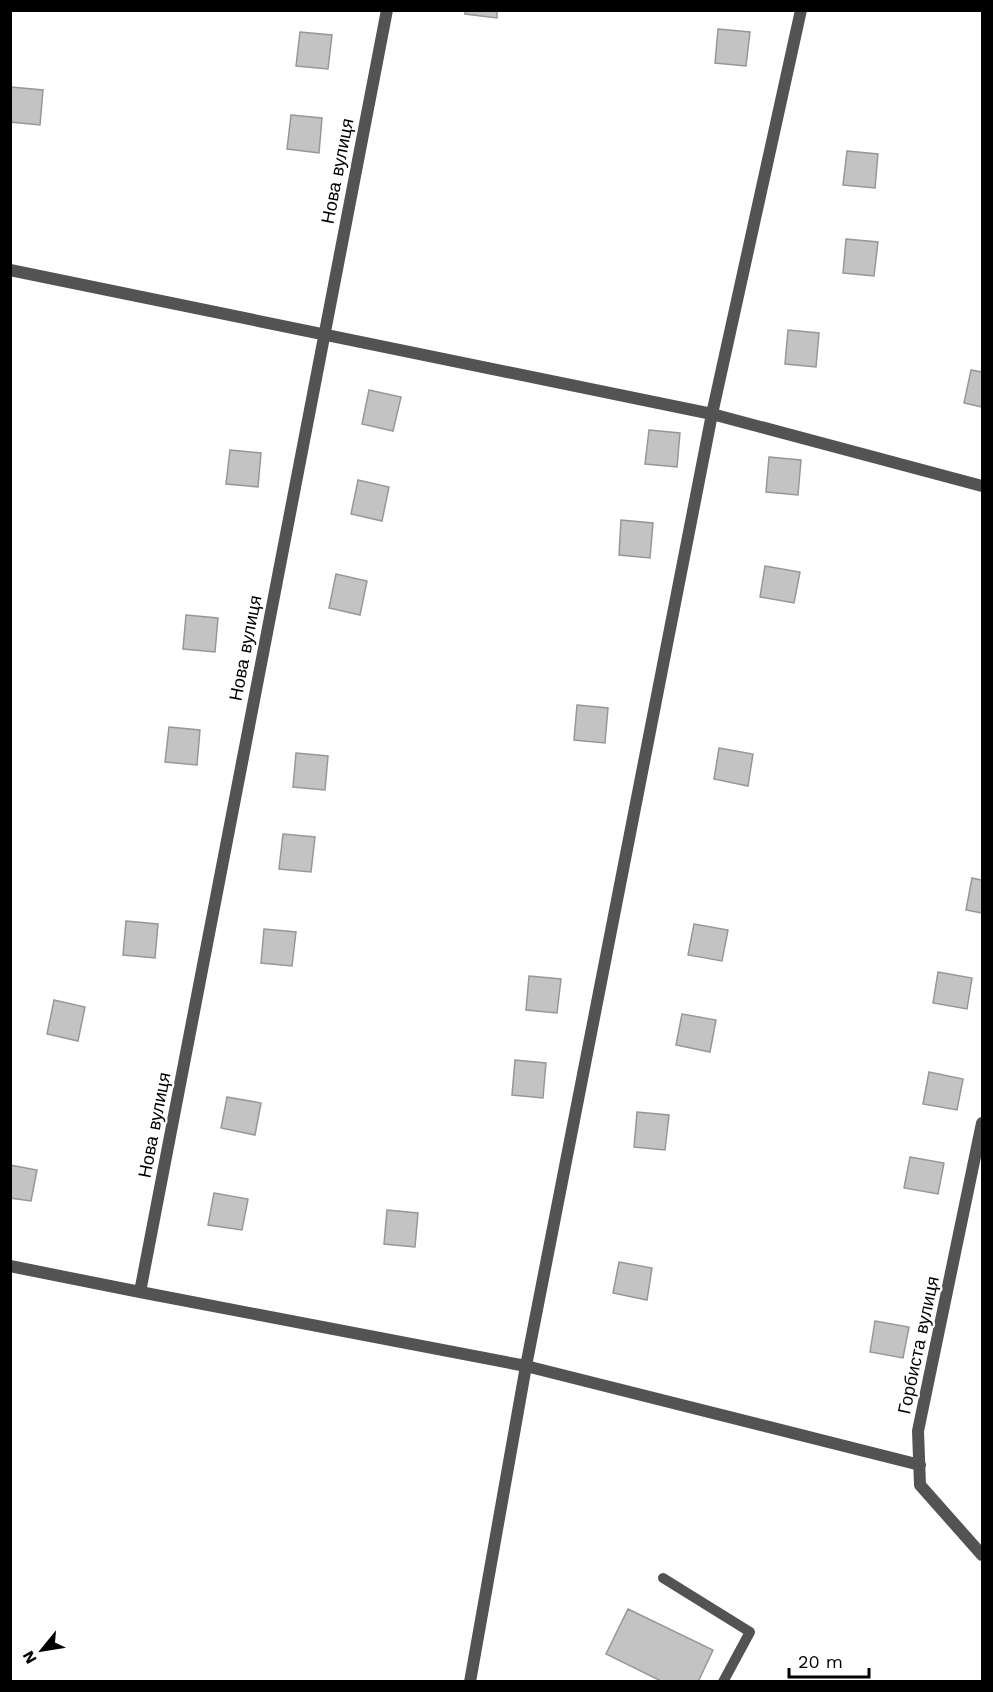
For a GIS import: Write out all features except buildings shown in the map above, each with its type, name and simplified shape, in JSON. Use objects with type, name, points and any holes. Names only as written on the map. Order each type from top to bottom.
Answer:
[{"type":"street","name":"Нова вулиця","points":[[140,1293],[387,10]]},
{"type":"street","points":[[470,1682],[526,1366],[712,414],[801,10]]},
{"type":"street","points":[[10,270],[712,414],[982,486]]},
{"type":"street","name":"Горбиста вулиця","points":[[982,1123],[918,1431],[920,1485],[982,1554]]},
{"type":"street","points":[[10,1266],[526,1366],[920,1465]]},
{"type":"lane","points":[[663,1578],[750,1632],[723,1682]]}]
